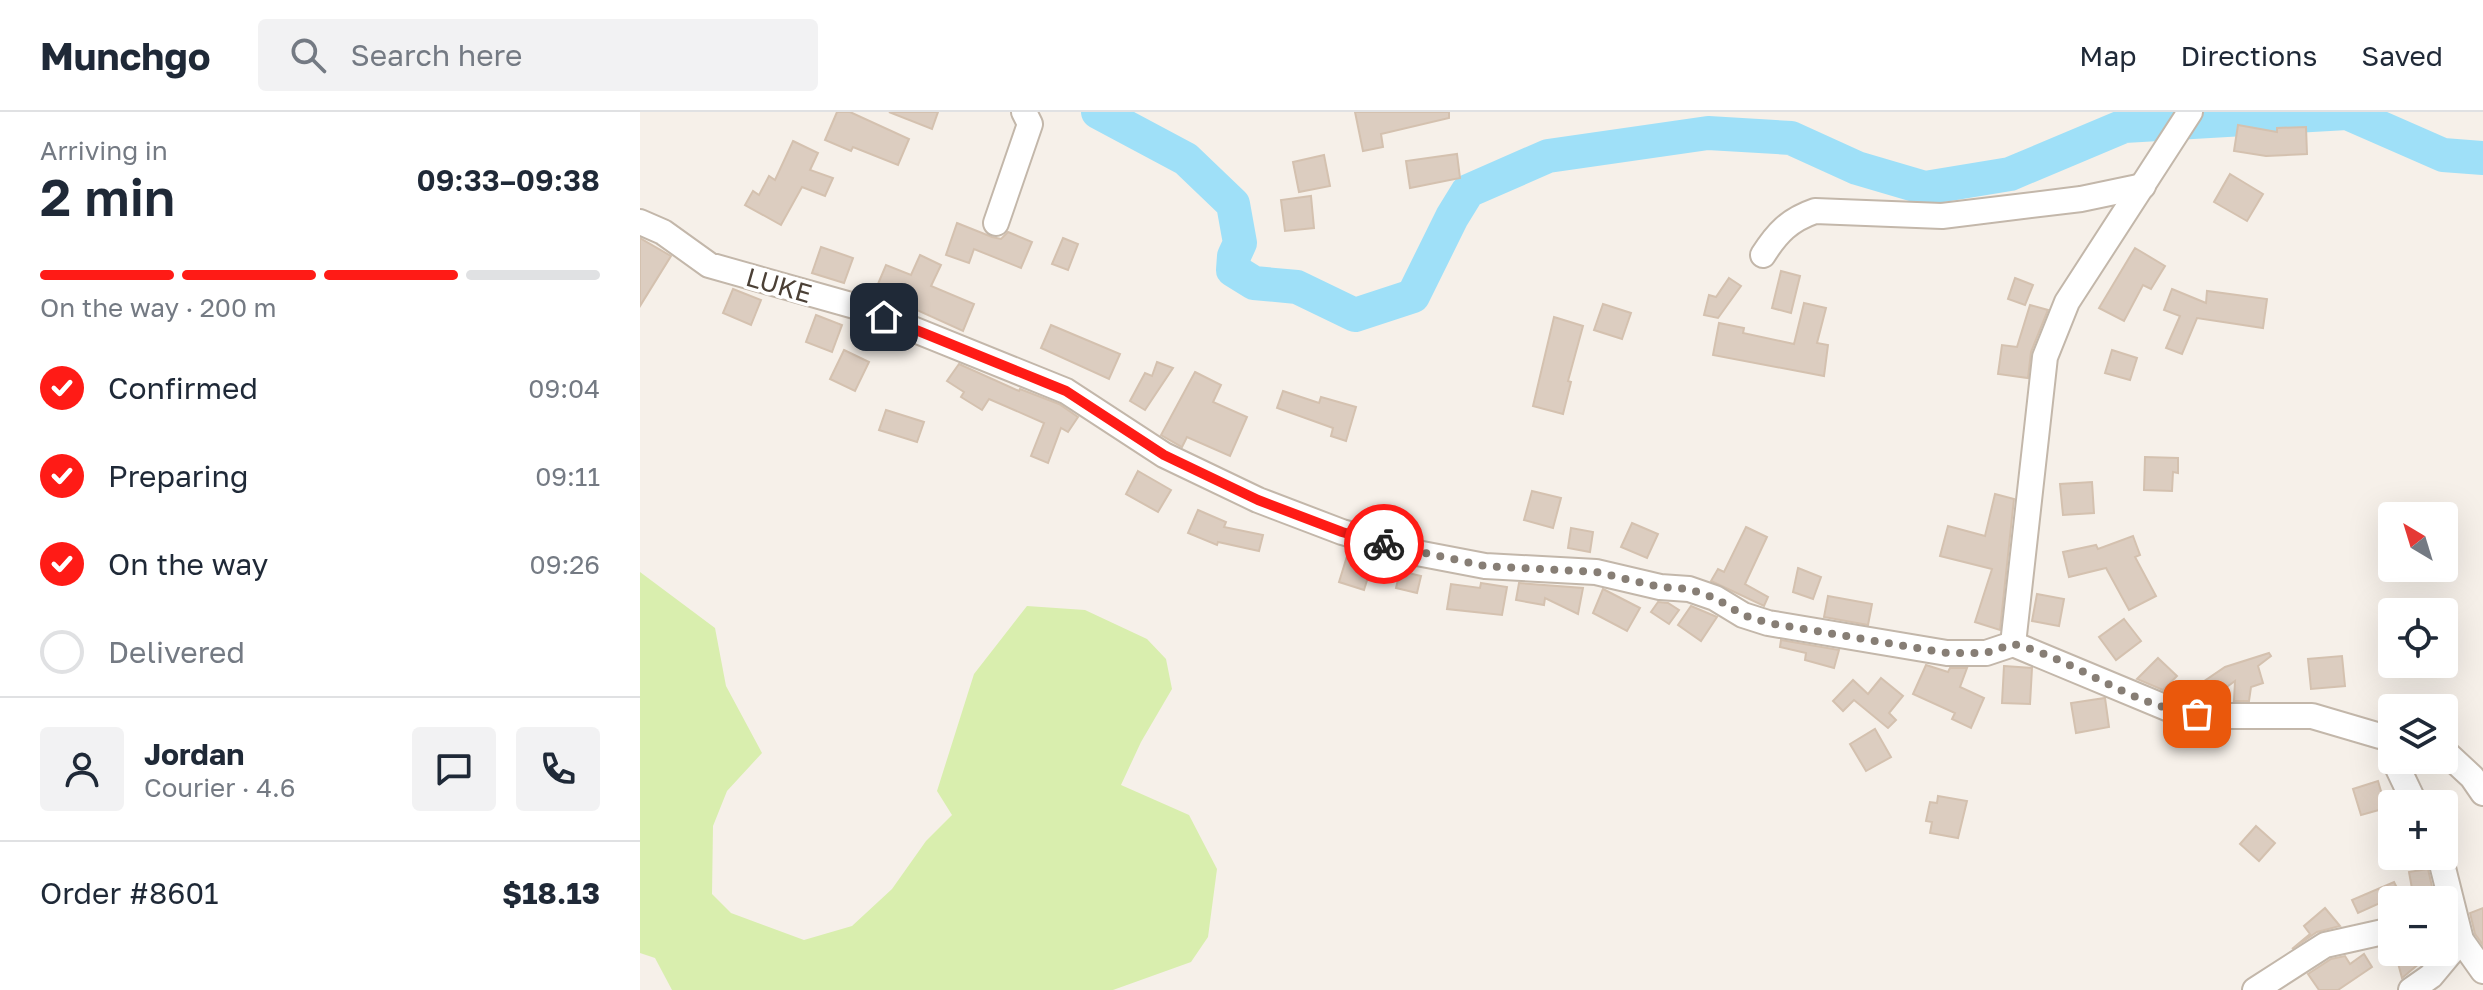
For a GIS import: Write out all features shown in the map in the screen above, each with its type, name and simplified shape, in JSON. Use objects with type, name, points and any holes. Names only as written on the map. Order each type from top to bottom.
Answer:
[{"type":"street","points":[[996,223],[1030,124],[1024,112]]},
{"type":"street","points":[[2183,122],[2067,302],[2045,357],[2013,644],[2174,711],[2219,716],[2312,716],[2378,743]]},
{"type":"street","points":[[1763,255],[1778,231],[1798,217],[1815,211],[1942,216],[2081,199],[2143,186]]},
{"type":"street","name":"LUKE","points":[[640,222],[663,232],[709,265],[858,307],[1066,391],[1164,455],[1258,500],[1342,532],[1417,553],[1485,566],[1596,572],[1660,587],[1689,589],[1715,598],[1743,615],[1768,623],[1947,653],[1986,653],[2013,644]]},
{"type":"street","points":[[2458,764],[2483,793]]},
{"type":"street","points":[[2458,932],[2483,971]]},
{"type":"street","points":[[2255,990],[2325,945],[2378,933]]},
{"type":"street","points":[[2411,990],[2431,976],[2436,966]]},
{"type":"green space","points":[[640,572],[715,628],[726,686],[762,753],[727,791],[713,826],[712,894],[731,913],[804,940],[852,926],[892,889],[926,841],[952,815],[937,791],[974,674],[1027,606],[1085,610],[1147,639],[1166,659],[1172,689],[1141,742],[1121,785],[1189,815],[1217,869],[1208,937],[1191,962],[1113,990],[672,990],[655,958],[640,953]]},
{"type":"building","points":[[837,112],[850,112],[909,139],[898,165],[853,147],[851,151],[825,140]]},
{"type":"building","points":[[889,112],[938,112],[932,129]]},
{"type":"building","points":[[1355,112],[1449,112],[1449,118],[1381,134],[1383,147],[1363,151]]},
{"type":"building","points":[[2238,125],[2277,132],[2277,128],[2306,127],[2307,154],[2266,156],[2234,151]]},
{"type":"building","points":[[793,141],[818,153],[810,170],[833,178],[825,196],[802,187],[781,225],[745,205],[753,191],[759,195],[769,176],[775,180]]},
{"type":"building","points":[[1457,154],[1460,178],[1410,188],[1406,161]]},
{"type":"building","points":[[1324,155],[1330,186],[1299,192],[1293,162]]},
{"type":"building","points":[[2230,174],[2263,194],[2247,221],[2214,202]]},
{"type":"building","points":[[1311,196],[1314,228],[1285,231],[1281,200]]},
{"type":"building","points":[[957,223],[992,237],[1001,239],[1008,232],[1032,242],[1021,268],[974,249],[969,263],[946,255]]},
{"type":"building","points":[[640,238],[671,256],[640,306]]},
{"type":"building","points":[[1063,238],[1078,244],[1068,270],[1052,264]]},
{"type":"building","points":[[821,247],[853,258],[844,283],[812,273]]},
{"type":"building","points":[[2135,248],[2165,266],[2151,289],[2143,285],[2124,321],[2099,308]]},
{"type":"building","points":[[920,255],[941,265],[931,286],[974,304],[963,331],[875,291],[886,265],[911,275]]},
{"type":"building","points":[[1781,271],[1800,276],[1791,313],[1772,308]]},
{"type":"building","points":[[1729,278],[1741,286],[1718,318],[1704,315],[1709,295],[1716,297]]},
{"type":"building","points":[[2015,278],[2033,285],[2025,305],[2008,299]]},
{"type":"building","points":[[733,289],[761,300],[751,325],[723,313]]},
{"type":"building","points":[[2172,289],[2206,303],[2207,291],[2267,299],[2263,328],[2197,318],[2182,354],[2166,348],[2180,316],[2164,310]]},
{"type":"building","points":[[1804,303],[1826,308],[1817,343],[1828,345],[1824,376],[1713,355],[1719,323],[1744,328],[1743,333],[1794,344]]},
{"type":"building","points":[[1603,304],[1631,313],[1622,339],[1594,330]]},
{"type":"building","points":[[2030,305],[2048,310],[2031,352],[2028,378],[1998,374],[2002,345],[2017,347]]},
{"type":"building","points":[[816,315],[842,325],[832,352],[806,342]]},
{"type":"building","points":[[1554,317],[1583,326],[1568,381],[1571,382],[1563,414],[1533,406]]},
{"type":"building","points":[[1051,325],[1120,354],[1109,379],[1041,348]]},
{"type":"building","points":[[844,350],[869,362],[855,391],[830,379]]},
{"type":"building","points":[[2112,350],[2137,358],[2130,380],[2105,373]]},
{"type":"building","points":[[1157,362],[1173,368],[1145,410],[1130,401],[1145,373],[1152,376]]},
{"type":"building","points":[[959,364],[1019,391],[1059,404],[1078,417],[1068,432],[1061,428],[1048,463],[1031,456],[1044,423],[989,399],[982,410],[961,397],[964,392],[947,381]]},
{"type":"building","points":[[1195,372],[1221,385],[1213,402],[1247,417],[1230,456],[1187,437],[1182,447],[1161,435]]},
{"type":"building","points":[[1283,391],[1319,403],[1321,397],[1356,407],[1346,441],[1331,436],[1333,428],[1277,408]]},
{"type":"building","points":[[886,410],[924,422],[917,442],[879,430]]},
{"type":"building","points":[[2145,457],[2178,458],[2178,473],[2173,472],[2172,491],[2144,490]]},
{"type":"building","points":[[1138,471],[1171,490],[1158,512],[1126,494]]},
{"type":"building","points":[[2092,482],[2094,513],[2063,515],[2060,484]]},
{"type":"building","points":[[1532,491],[1561,498],[1553,528],[1524,520]]},
{"type":"building","points":[[1995,494],[2014,499],[2000,630],[1975,622],[1992,569],[1940,556],[1948,526],[1985,536]]},
{"type":"building","points":[[1198,510],[1226,522],[1224,527],[1263,535],[1259,551],[1218,542],[1217,545],[1188,533]]},
{"type":"building","points":[[1632,523],[1658,534],[1647,558],[1621,547]]},
{"type":"building","points":[[1746,527],[1767,537],[1745,584],[1768,597],[1764,606],[1711,581],[1718,569],[1724,572]]},
{"type":"building","points":[[1571,528],[1593,532],[1590,552],[1568,548]]},
{"type":"building","points":[[2133,536],[2140,555],[2135,557],[2156,596],[2129,610],[2106,568],[2069,577],[2063,552],[2096,545],[2098,549]]},
{"type":"building","points":[[1348,553],[1373,561],[1364,590],[1339,582]]},
{"type":"building","points":[[1798,568],[1821,577],[1813,599],[1793,592]]},
{"type":"building","points":[[1400,571],[1421,576],[1417,593],[1396,588]]},
{"type":"building","points":[[1481,583],[1507,587],[1502,615],[1447,609],[1451,584],[1480,588]]},
{"type":"building","points":[[1519,583],[1583,588],[1578,614],[1545,598],[1544,605],[1516,600]]},
{"type":"building","points":[[1603,589],[1640,608],[1627,631],[1593,613]]},
{"type":"building","points":[[2037,594],[2064,599],[2059,626],[2032,621]]},
{"type":"building","points":[[1828,596],[1872,604],[1868,625],[1824,617]]},
{"type":"building","points":[[1658,602],[1668,603],[1679,610],[1669,624],[1651,612]]},
{"type":"building","points":[[1691,606],[1717,617],[1701,641],[1678,625]]},
{"type":"building","points":[[2124,619],[2141,641],[2116,660],[2099,637]]},
{"type":"building","points":[[1781,640],[1839,650],[1834,668],[1805,660],[1806,653],[1780,647]]},
{"type":"building","points":[[2269,653],[2271,656],[2258,666],[2263,683],[2251,687],[2249,701],[2234,701],[2235,681],[2209,700],[2197,686],[2225,667]]},
{"type":"building","points":[[2342,656],[2345,686],[2311,689],[2308,659]]},
{"type":"building","points":[[2158,658],[2177,676],[2163,690],[2137,679]]},
{"type":"building","points":[[1926,665],[1948,672],[1950,668],[1967,668],[1960,687],[1984,698],[1971,728],[1952,719],[1955,713],[1913,694]]},
{"type":"building","points":[[2004,666],[2032,668],[2030,704],[2002,703]]},
{"type":"building","points":[[1881,678],[1903,696],[1889,713],[1896,720],[1888,728],[1854,700],[1843,711],[1833,701],[1853,680],[1868,694]]},
{"type":"building","points":[[2105,698],[2109,727],[2076,733],[2071,703]]},
{"type":"building","points":[[1875,729],[1891,757],[1866,771],[1850,744]]},
{"type":"building","points":[[2378,781],[2381,790],[2378,790],[2378,810],[2361,815],[2353,789]]},
{"type":"building","points":[[1938,796],[1967,801],[1958,838],[1930,833],[1932,822],[1926,821],[1930,802],[1937,803]]},
{"type":"building","points":[[2256,826],[2275,843],[2259,861],[2240,844]]},
{"type":"building","points":[[2428,870],[2432,886],[2412,886],[2409,872]]},
{"type":"building","points":[[2378,889],[2378,904],[2358,913],[2352,900]]},
{"type":"building","points":[[2325,908],[2340,926],[2317,932],[2292,949],[2310,934],[2304,926]]},
{"type":"building","points":[[2483,908],[2483,945],[2475,934],[2470,913]]},
{"type":"building","points":[[2364,954],[2372,967],[2338,990],[2319,990],[2308,974],[2331,959],[2345,956],[2350,964]]},
{"type":"building","points":[[2399,966],[2416,966],[2402,978]]},
{"type":"waterway","points":[[1098,112],[1186,159],[1233,204],[1240,243],[1234,256],[1233,270],[1254,283],[1297,287],[1355,315],[1413,296],[1468,191],[1548,156],[1708,133],[1791,138],[1857,168],[1925,188],[2010,174],[2124,126],[2347,113],[2443,155],[2483,158]]},
{"type":"way so far","points":[[1384,544],[1485,566],[1596,572],[1660,587],[1689,589],[1715,598],[1743,615],[1768,623],[1947,653],[1986,653],[2013,644],[2139,699],[2174,711],[2197,714]]},
{"type":"route","points":[[884,317],[1066,391],[1115,420],[1164,455],[1258,500],[1342,532],[1384,544]]}]
